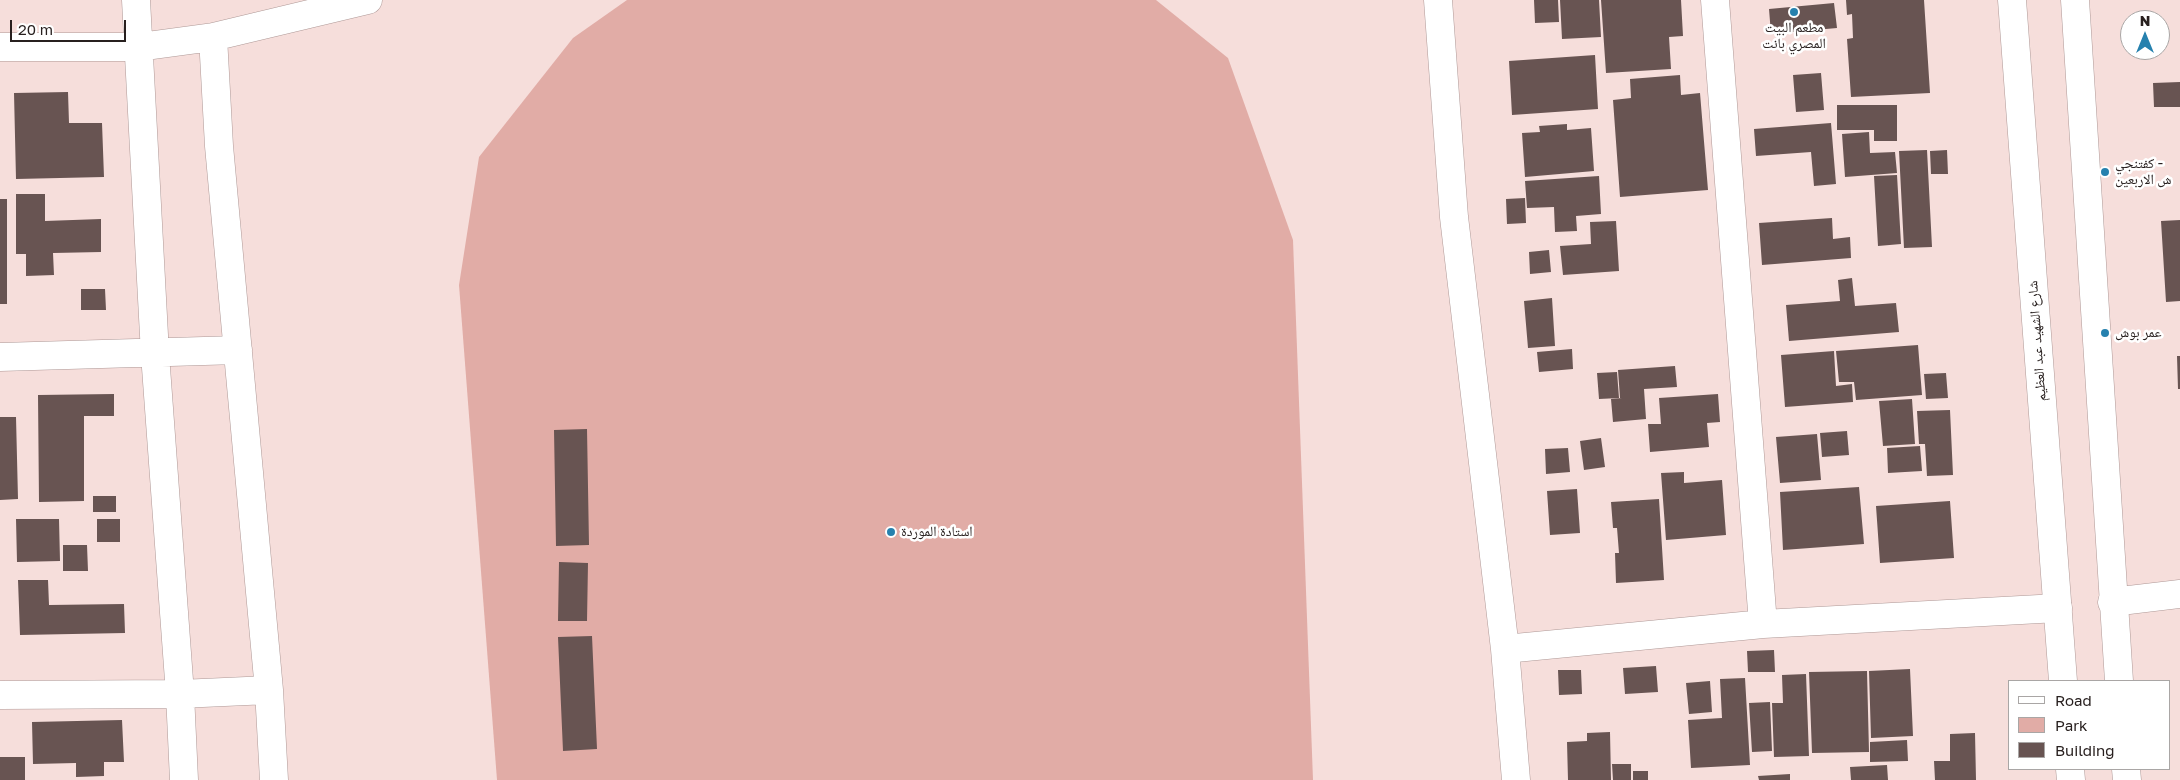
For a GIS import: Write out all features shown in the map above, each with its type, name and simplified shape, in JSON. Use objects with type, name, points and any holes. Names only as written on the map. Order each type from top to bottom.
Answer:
[{"type":"street","points":[[136,0],[155,354],[180,694],[184,780]]},
{"type":"street","points":[[0,47],[138,47],[213,37],[368,0]]},
{"type":"street","points":[[1438,0],[1454,217],[1505,648],[1516,780]]},
{"type":"street","points":[[1715,0],[1763,624]]},
{"type":"street","name":"شارع الشهيد عبد العظيم","points":[[2012,0],[2063,680]]},
{"type":"street","points":[[2075,0],[2112,602],[2119,680]]},
{"type":"street","points":[[213,37],[219,146],[269,690],[274,780]]},
{"type":"street","points":[[0,357],[155,354],[238,350]]},
{"type":"street","points":[[2112,602],[2180,594]]},
{"type":"street","points":[[1505,648],[1763,624],[2058,608]]},
{"type":"street","points":[[0,695],[180,694],[269,690]]},
{"type":"green space","name":"استادة الموردة","points":[[627,0],[1156,0],[1228,58],[1293,240],[1313,780],[497,780],[459,285],[479,157],[573,38]]},
{"type":"building","points":[[1534,0],[1558,0],[1559,22],[1535,23]]},
{"type":"building","points":[[1560,0],[1599,0],[1601,37],[1562,39]]},
{"type":"building","points":[[1601,0],[1681,0],[1683,36],[1669,37],[1671,69],[1606,73]]},
{"type":"building","points":[[1846,0],[1924,0],[1930,93],[1851,97],[1847,39],[1853,38],[1852,14],[1847,15]]},
{"type":"building","points":[[1834,3],[1837,28],[1771,34],[1769,9]]},
{"type":"building","points":[[1595,55],[1598,109],[1512,115],[1509,61]]},
{"type":"building","points":[[1821,73],[1824,110],[1796,112],[1793,75]]},
{"type":"building","points":[[1680,75],[1681,95],[1700,93],[1708,190],[1620,197],[1613,100],[1631,98],[1630,79]]},
{"type":"building","points":[[2180,82],[2180,107],[2154,107],[2153,83]]},
{"type":"building","points":[[68,92],[69,123],[102,123],[104,177],[16,179],[14,93]]},
{"type":"building","points":[[1837,105],[1897,105],[1897,141],[1874,141],[1874,130],[1837,130]]},
{"type":"building","points":[[1831,123],[1836,184],[1814,186],[1811,152],[1756,156],[1754,129]]},
{"type":"building","points":[[1567,124],[1567,130],[1591,128],[1594,171],[1525,177],[1522,133],[1540,132],[1539,126]]},
{"type":"building","points":[[1869,132],[1870,153],[1895,152],[1897,173],[1845,177],[1842,134]]},
{"type":"building","points":[[1927,150],[1932,247],[1904,248],[1899,151]]},
{"type":"building","points":[[1947,150],[1948,174],[1931,174],[1930,151]]},
{"type":"building","points":[[1897,175],[1901,244],[1878,246],[1874,176]]},
{"type":"building","points":[[1599,176],[1601,214],[1576,216],[1577,231],[1555,232],[1554,207],[1527,208],[1525,181]]},
{"type":"building","points":[[16,194],[45,194],[45,221],[101,219],[101,252],[53,253],[54,275],[26,276],[26,254],[16,254]]},
{"type":"building","points":[[1525,198],[1526,223],[1507,224],[1506,199]]},
{"type":"building","points":[[0,199],[7,199],[7,304],[0,304]]},
{"type":"building","points":[[1832,218],[1833,239],[1850,237],[1851,258],[1762,265],[1759,223]]},
{"type":"building","points":[[2180,220],[2180,301],[2166,302],[2161,221]]},
{"type":"building","points":[[1616,221],[1619,271],[1563,275],[1560,246],[1591,244],[1590,222]]},
{"type":"building","points":[[1549,250],[1551,272],[1530,274],[1529,252]]},
{"type":"building","points":[[1852,278],[1855,306],[1896,303],[1899,332],[1789,341],[1786,305],[1840,301],[1838,280]]},
{"type":"building","points":[[81,289],[105,289],[106,310],[81,310]]},
{"type":"building","points":[[1552,298],[1555,346],[1528,348],[1524,301]]},
{"type":"building","points":[[1918,345],[1922,395],[1856,400],[1854,382],[1839,382],[1836,351]]},
{"type":"building","points":[[1572,349],[1573,369],[1539,372],[1537,352]]},
{"type":"building","points":[[1834,351],[1836,386],[1852,384],[1853,402],[1785,407],[1781,355]]},
{"type":"building","points":[[2177,356],[2180,356],[2180,389],[2178,389]]},
{"type":"building","points":[[1675,366],[1677,387],[1644,389],[1646,419],[1613,422],[1611,399],[1622,398],[1620,398],[1618,370]]},
{"type":"building","points":[[1617,372],[1619,398],[1599,399],[1597,373]]},
{"type":"building","points":[[1946,373],[1948,398],[1926,399],[1924,374]]},
{"type":"building","points":[[114,394],[114,416],[84,416],[84,501],[39,502],[38,395]]},
{"type":"building","points":[[1718,394],[1720,422],[1707,423],[1709,447],[1650,452],[1648,424],[1661,424],[1659,398]]},
{"type":"building","points":[[1912,399],[1915,444],[1883,446],[1879,401]]},
{"type":"building","points":[[1950,410],[1953,475],[1927,476],[1925,444],[1919,444],[1917,411]]},
{"type":"building","points":[[0,417],[16,417],[18,499],[0,500]]},
{"type":"building","points":[[587,429],[589,545],[556,546],[554,430]]},
{"type":"building","points":[[1847,431],[1849,455],[1822,457],[1820,433]]},
{"type":"building","points":[[1817,434],[1821,480],[1780,483],[1776,437]]},
{"type":"building","points":[[1601,438],[1605,467],[1584,470],[1580,441]]},
{"type":"building","points":[[1920,446],[1922,471],[1888,473],[1887,448]]},
{"type":"building","points":[[1568,448],[1570,472],[1546,474],[1545,449]]},
{"type":"building","points":[[1684,472],[1684,483],[1722,480],[1726,535],[1666,540],[1661,473]]},
{"type":"building","points":[[1859,487],[1864,544],[1783,550],[1780,492]]},
{"type":"building","points":[[1577,489],[1580,533],[1550,535],[1547,491]]},
{"type":"building","points":[[93,496],[116,496],[116,512],[93,512]]},
{"type":"building","points":[[1659,499],[1664,580],[1616,583],[1615,553],[1619,553],[1617,528],[1613,528],[1611,502]]},
{"type":"building","points":[[1950,501],[1954,558],[1880,563],[1876,506]]},
{"type":"building","points":[[16,519],[59,519],[60,561],[17,562]]},
{"type":"building","points":[[97,519],[120,519],[120,542],[97,542]]},
{"type":"building","points":[[63,545],[87,545],[88,571],[63,571]]},
{"type":"building","points":[[559,562],[588,563],[587,621],[558,621]]},
{"type":"building","points":[[18,580],[48,580],[49,605],[124,604],[125,633],[20,635]]},
{"type":"building","points":[[592,636],[597,749],[563,751],[558,637]]},
{"type":"building","points":[[1774,650],[1775,672],[1748,672],[1747,651]]},
{"type":"building","points":[[1656,666],[1658,692],[1625,694],[1623,668]]},
{"type":"building","points":[[1910,669],[1913,736],[1871,738],[1869,671]]},
{"type":"building","points":[[1558,670],[1581,670],[1582,694],[1559,695]]},
{"type":"building","points":[[1867,671],[1869,752],[1812,753],[1809,672]]},
{"type":"building","points":[[1806,674],[1809,756],[1774,757],[1772,703],[1783,703],[1782,675]]},
{"type":"building","points":[[1745,678],[1750,765],[1691,768],[1688,720],[1722,718],[1720,679]]},
{"type":"building","points":[[1710,681],[1712,712],[1689,714],[1686,683]]},
{"type":"building","points":[[1770,702],[1772,751],[1752,752],[1749,703]]},
{"type":"building","points":[[122,720],[124,762],[104,762],[104,776],[76,777],[76,763],[33,764],[32,722]]},
{"type":"building","points":[[1610,732],[1611,780],[1568,780],[1567,742],[1587,741],[1587,733]]},
{"type":"building","points":[[1975,733],[1976,780],[1935,780],[1934,761],[1950,761],[1950,734]]},
{"type":"building","points":[[1907,740],[1908,761],[1870,762],[1870,742]]},
{"type":"building","points":[[0,757],[25,757],[25,780],[0,780]]},
{"type":"building","points":[[1612,764],[1631,764],[1631,780],[1613,780]]},
{"type":"building","points":[[1887,765],[1888,780],[1851,780],[1850,767]]},
{"type":"building","points":[[1633,771],[1648,771],[1648,780],[1633,780]]},
{"type":"building","points":[[1790,774],[1790,780],[1759,780],[1758,776]]},
{"type":"place","name":"مطعم البيت المصري بانت","points":[[1794,12]]},
{"type":"place","name":"كفتنجي - ش الاربعين","points":[[2105,172]]},
{"type":"place","name":"عمر بوش","points":[[2105,333]]},
{"type":"place","name":"استادة الموردة","points":[[891,532]]}]
